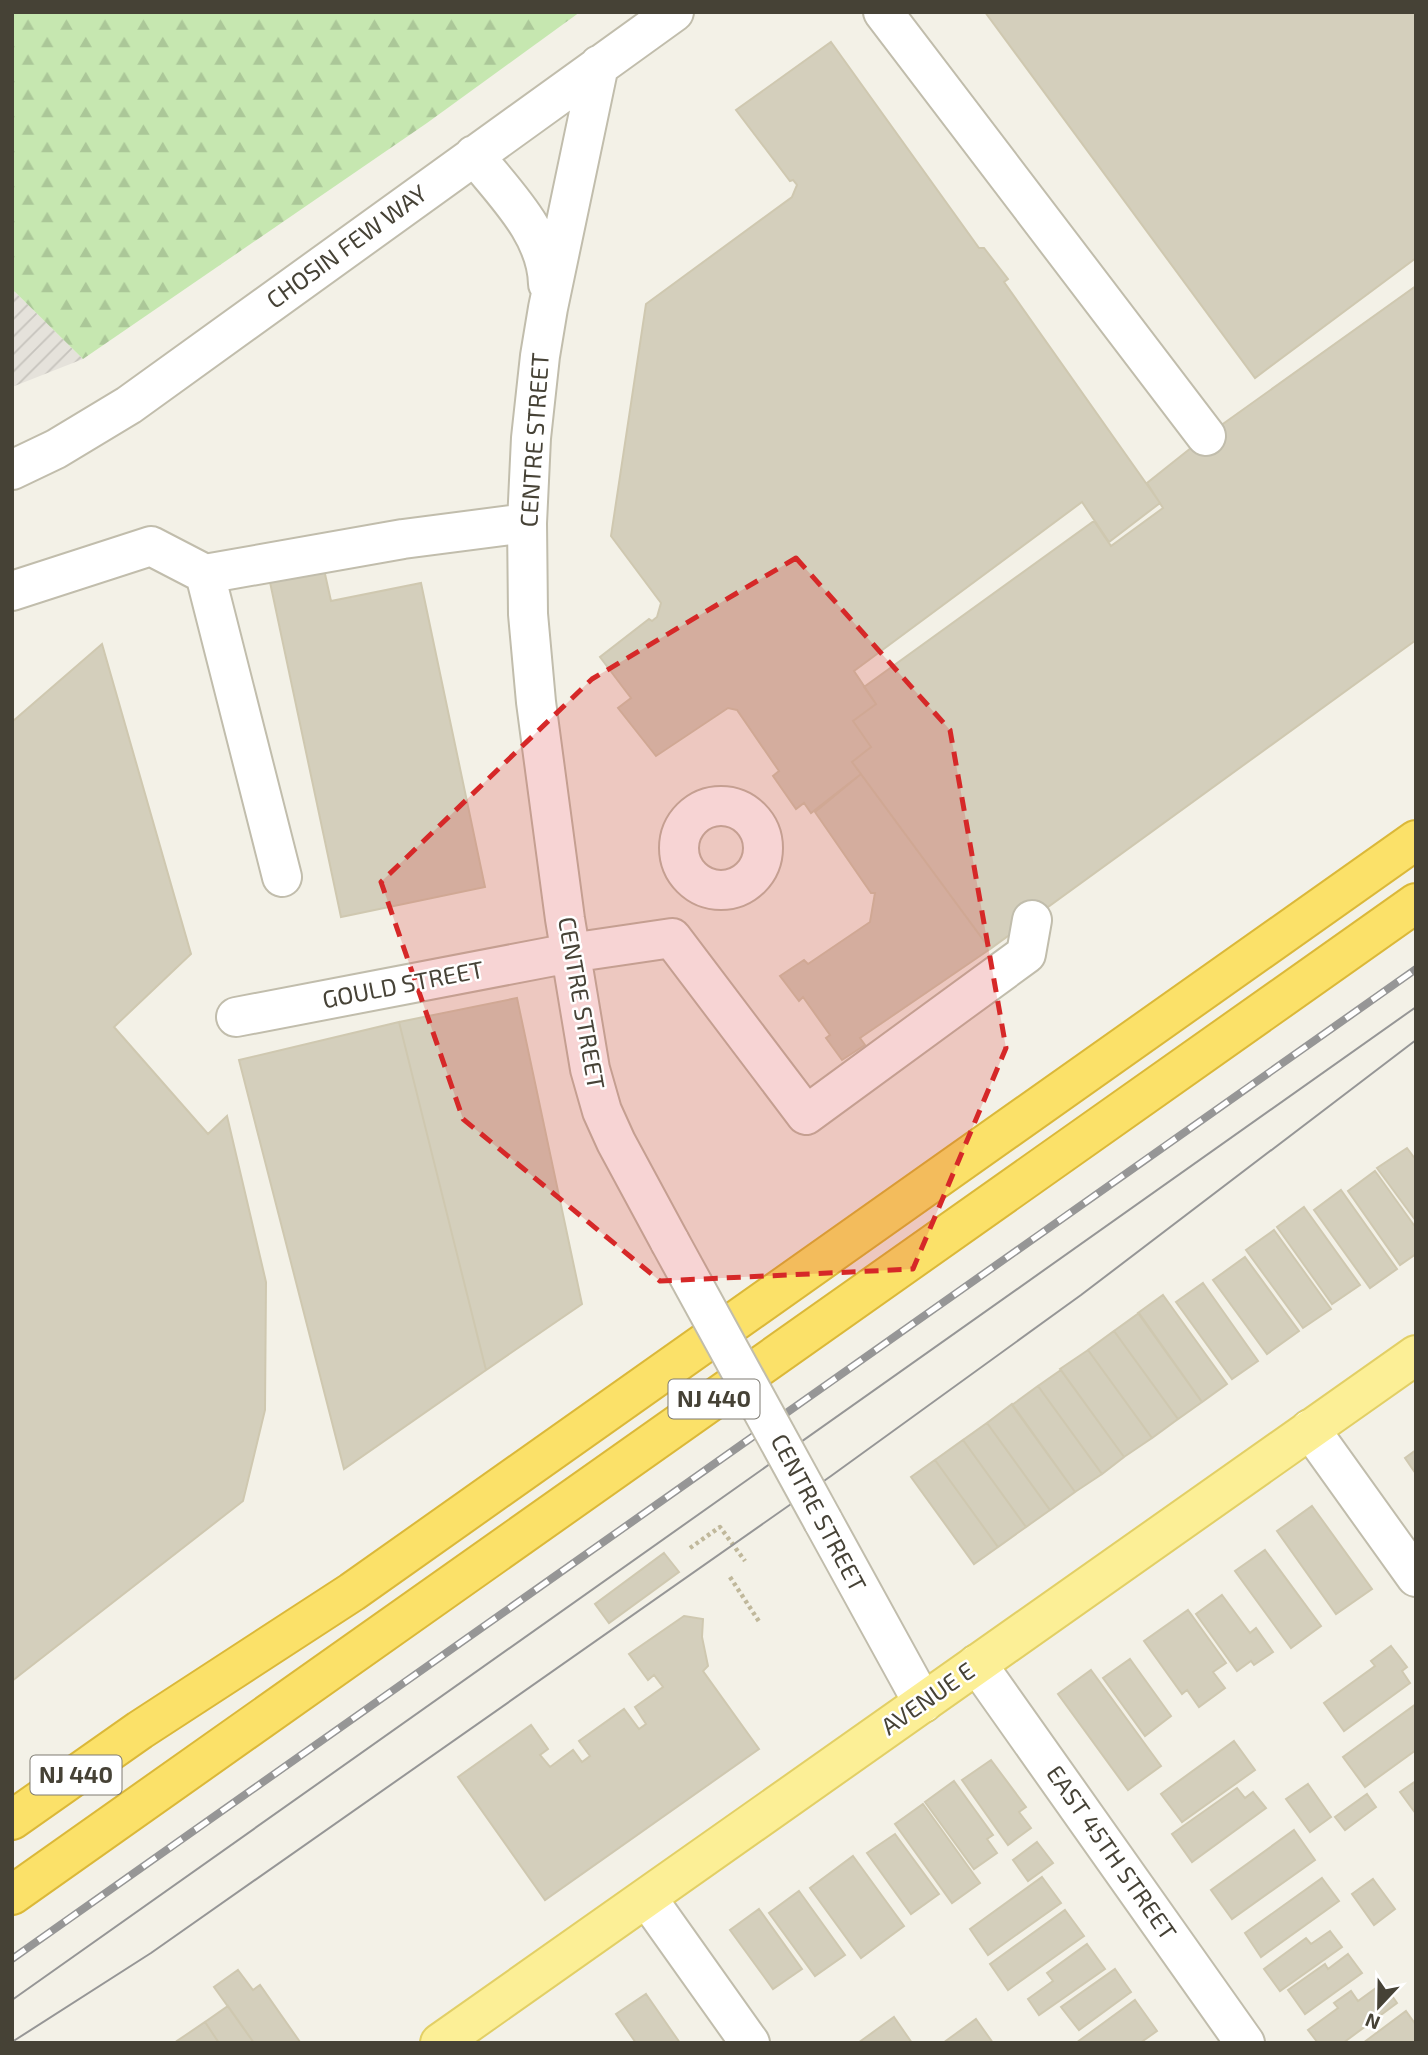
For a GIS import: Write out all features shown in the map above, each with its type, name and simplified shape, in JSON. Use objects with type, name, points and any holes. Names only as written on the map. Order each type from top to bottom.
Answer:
[{"type":"highway","name":"NJ 440","points":[[12,1820],[140,1730],[352,1591],[1416,840]]},
{"type":"highway","name":"NJ 440","points":[[12,1895],[1416,903]]},
{"type":"main road","name":"AVENUE E","points":[[440,2043],[1416,1354]]},
{"type":"street","name":"CHOSIN FEW WAY","points":[[12,470],[56,449],[129,405],[674,12]]},
{"type":"street","points":[[883,12],[1206,436]]},
{"type":"street","name":"CENTRE STREET","points":[[599,65],[548,308],[531,438],[527,523],[528,614],[536,702],[570,953],[590,1069],[602,1111],[616,1142],[923,1703]]},
{"type":"street","name":"CENTRE STREET","points":[[474,155],[535,236],[544,254],[548,278],[548,308]]},
{"type":"street","points":[[12,591],[151,546],[205,574],[403,539],[527,523]]},
{"type":"street","points":[[205,574],[282,877]]},
{"type":"street","points":[[703,886],[672,938],[806,1115],[1026,954],[1032,920]]},
{"type":"street","name":"GOULD STREET","points":[[236,1017],[570,953],[672,938]]},
{"type":"street","points":[[1310,1429],[1416,1577]]},
{"type":"street","name":"EAST 45TH STREET","points":[[977,1664],[1245,2043]]},
{"type":"street","points":[[646,1898],[750,2043]]},
{"type":"path","points":[[690,1548],[720,1527],[745,1561]]},
{"type":"path","points":[[730,1577],[760,1623]]},
{"type":"highlighted area","points":[[796,558],[950,730],[1006,1048],[913,1269],[660,1281],[463,1119],[381,882],[592,679]]},
{"type":"shaded area","points":[[12,289],[83,359],[12,387]]},
{"type":"green space","points":[[12,12],[580,12],[427,123],[83,359],[12,289]]},
{"type":"building","points":[[985,12],[1416,12],[1416,258],[1255,378]]},
{"type":"building","points":[[831,42],[979,248],[984,248],[1008,279],[1004,282],[1160,503],[1109,542],[1082,502],[854,671],[876,704],[853,721],[871,747],[852,762],[861,774],[811,813],[804,803],[796,809],[773,776],[779,771],[737,710],[728,708],[656,756],[618,708],[631,698],[600,657],[649,619],[652,621],[657,617],[661,603],[611,536],[646,304],[792,197],[797,185],[793,180],[790,181],[736,110]]},
{"type":"building","points":[[1416,286],[1416,640],[990,949],[852,762],[871,747],[853,721],[876,704],[864,687],[1094,521],[1111,546],[1163,508],[1147,483],[1206,436]]},
{"type":"building","points":[[321,556],[331,601],[421,583],[485,887],[341,917],[267,568]]},
{"type":"building","points":[[102,644],[191,954],[114,1027],[208,1134],[227,1116],[266,1282],[265,1410],[243,1501],[12,1681],[12,722]]},
{"type":"building","points":[[861,774],[990,949],[860,1038],[865,1045],[842,1060],[826,1038],[830,1035],[803,997],[799,1001],[780,976],[804,960],[808,964],[870,922],[875,893],[871,893],[815,812]]},
{"type":"building","points":[[517,998],[582,1304],[486,1370],[399,1022]]},
{"type":"building","points":[[399,1022],[486,1370],[344,1469],[239,1060]]},
{"type":"building","points":[[1407,1148],[1416,1160],[1416,1221],[1377,1168]]},
{"type":"building","points":[[1375,1171],[1416,1228],[1416,1254],[1400,1265],[1348,1191]]},
{"type":"building","points":[[1341,1190],[1397,1269],[1370,1288],[1314,1210]]},
{"type":"building","points":[[1304,1207],[1360,1285],[1332,1304],[1277,1227]]},
{"type":"building","points":[[1274,1230],[1331,1309],[1303,1328],[1246,1250]]},
{"type":"building","points":[[1245,1257],[1299,1331],[1267,1354],[1213,1280]]},
{"type":"building","points":[[1203,1283],[1258,1361],[1232,1379],[1176,1302]]},
{"type":"building","points":[[1163,1295],[1227,1384],[1202,1402],[1138,1313]]},
{"type":"building","points":[[1139,1313],[1202,1402],[1178,1419],[1114,1331]]},
{"type":"building","points":[[1114,1331],[1178,1419],[1152,1438],[1088,1350]]},
{"type":"building","points":[[1088,1350],[1152,1438],[1124,1457],[1060,1369]]},
{"type":"building","points":[[1061,1370],[1124,1457],[1102,1474],[1038,1386]]},
{"type":"building","points":[[1038,1386],[1102,1474],[1075,1492],[1012,1405]]},
{"type":"building","points":[[1012,1404],[1075,1492],[1050,1510],[987,1423]]},
{"type":"building","points":[[987,1423],[1050,1510],[1026,1527],[963,1440]]},
{"type":"building","points":[[963,1440],[1026,1527],[998,1547],[935,1460]]},
{"type":"building","points":[[1416,1450],[1416,1474],[1405,1458]]},
{"type":"building","points":[[935,1460],[998,1547],[974,1564],[911,1477]]},
{"type":"building","points":[[1312,1506],[1372,1589],[1336,1614],[1277,1531]]},
{"type":"building","points":[[1265,1550],[1321,1626],[1291,1648],[1235,1571]]},
{"type":"building","points":[[664,1553],[679,1572],[609,1623],[595,1604]]},
{"type":"building","points":[[1222,1595],[1250,1633],[1256,1628],[1273,1652],[1254,1665],[1251,1661],[1237,1671],[1196,1614]]},
{"type":"building","points":[[1188,1610],[1226,1663],[1213,1672],[1225,1688],[1199,1707],[1187,1690],[1182,1694],[1144,1641]]},
{"type":"building","points":[[684,1616],[703,1619],[702,1637],[708,1666],[703,1671],[759,1749],[545,1900],[458,1777],[531,1725],[548,1749],[540,1755],[550,1767],[573,1750],[582,1762],[590,1756],[579,1741],[624,1709],[639,1729],[646,1724],[635,1707],[663,1687],[654,1675],[648,1680],[629,1654]]},
{"type":"building","points":[[1391,1646],[1407,1667],[1402,1671],[1410,1683],[1344,1731],[1324,1703],[1375,1666],[1371,1661]]},
{"type":"building","points":[[1130,1659],[1171,1716],[1145,1736],[1103,1678]]},
{"type":"building","points":[[1091,1670],[1161,1766],[1128,1790],[1058,1694]]},
{"type":"building","points":[[1416,1704],[1416,1750],[1365,1787],[1343,1757]]},
{"type":"building","points":[[1234,1741],[1255,1770],[1182,1822],[1161,1794]]},
{"type":"building","points":[[991,1760],[1026,1807],[1019,1812],[1031,1828],[1008,1845],[962,1780]]},
{"type":"building","points":[[954,1781],[993,1835],[987,1839],[997,1853],[974,1869],[925,1802]]},
{"type":"building","points":[[1416,1781],[1416,1814],[1400,1792]]},
{"type":"building","points":[[1308,1784],[1331,1817],[1310,1832],[1286,1799]]},
{"type":"building","points":[[1237,1788],[1245,1798],[1253,1792],[1266,1808],[1192,1862],[1172,1834]]},
{"type":"building","points":[[1367,1794],[1376,1807],[1345,1830],[1335,1817]]},
{"type":"building","points":[[923,1804],[980,1883],[952,1903],[895,1824]]},
{"type":"building","points":[[1294,1830],[1315,1860],[1232,1919],[1211,1890]]},
{"type":"building","points":[[895,1834],[939,1894],[911,1914],[867,1853]]},
{"type":"building","points":[[1037,1842],[1053,1863],[1028,1881],[1013,1860]]},
{"type":"building","points":[[853,1856],[904,1926],[861,1958],[810,1888]]},
{"type":"building","points":[[1042,1877],[1061,1903],[988,1955],[970,1929]]},
{"type":"building","points":[[1322,1878],[1339,1901],[1261,1957],[1245,1933]]},
{"type":"building","points":[[1373,1879],[1395,1909],[1374,1925],[1352,1894]]},
{"type":"building","points":[[799,1891],[845,1955],[815,1976],[769,1913]]},
{"type":"building","points":[[759,1909],[802,1969],[773,1989],[730,1930]]},
{"type":"building","points":[[1065,1910],[1084,1936],[1008,1990],[990,1964]]},
{"type":"building","points":[[1330,1931],[1342,1947],[1280,1991],[1264,1969],[1306,1938],[1311,1944]]},
{"type":"building","points":[[1087,1944],[1105,1969],[1039,2015],[1028,1999],[1053,1981],[1047,1973]]},
{"type":"building","points":[[1348,1954],[1362,1973],[1305,2014],[1288,1990],[1325,1964],[1328,1969]]},
{"type":"building","points":[[1115,1969],[1131,1992],[1079,2030],[1061,2007]]},
{"type":"building","points":[[238,1970],[253,1990],[260,1985],[300,2042],[254,2043],[214,1987]]},
{"type":"building","points":[[1383,1983],[1397,2003],[1343,2043],[1318,2043],[1308,2030],[1338,2008],[1334,2003],[1351,1991],[1358,2001]]},
{"type":"building","points":[[646,1994],[680,2043],[636,2043],[616,2014]]},
{"type":"building","points":[[1135,2000],[1157,2031],[1140,2043],[1076,2043]]},
{"type":"building","points":[[228,2006],[254,2043],[219,2043],[205,2022]]},
{"type":"building","points":[[1406,2011],[1416,2025],[1416,2043],[1363,2043]]},
{"type":"building","points":[[894,2017],[912,2043],[858,2043]]},
{"type":"building","points":[[976,2019],[993,2043],[943,2043]]},
{"type":"building","points":[[205,2022],[219,2043],[177,2041]]},
{"type":"tram line","points":[[12,2000],[1416,1007]]},
{"type":"tram line","points":[[12,2042],[151,1953],[831,1476],[1081,1295],[1416,1040]]},
{"type":"railway","points":[[12,1959],[1416,969]]}]
